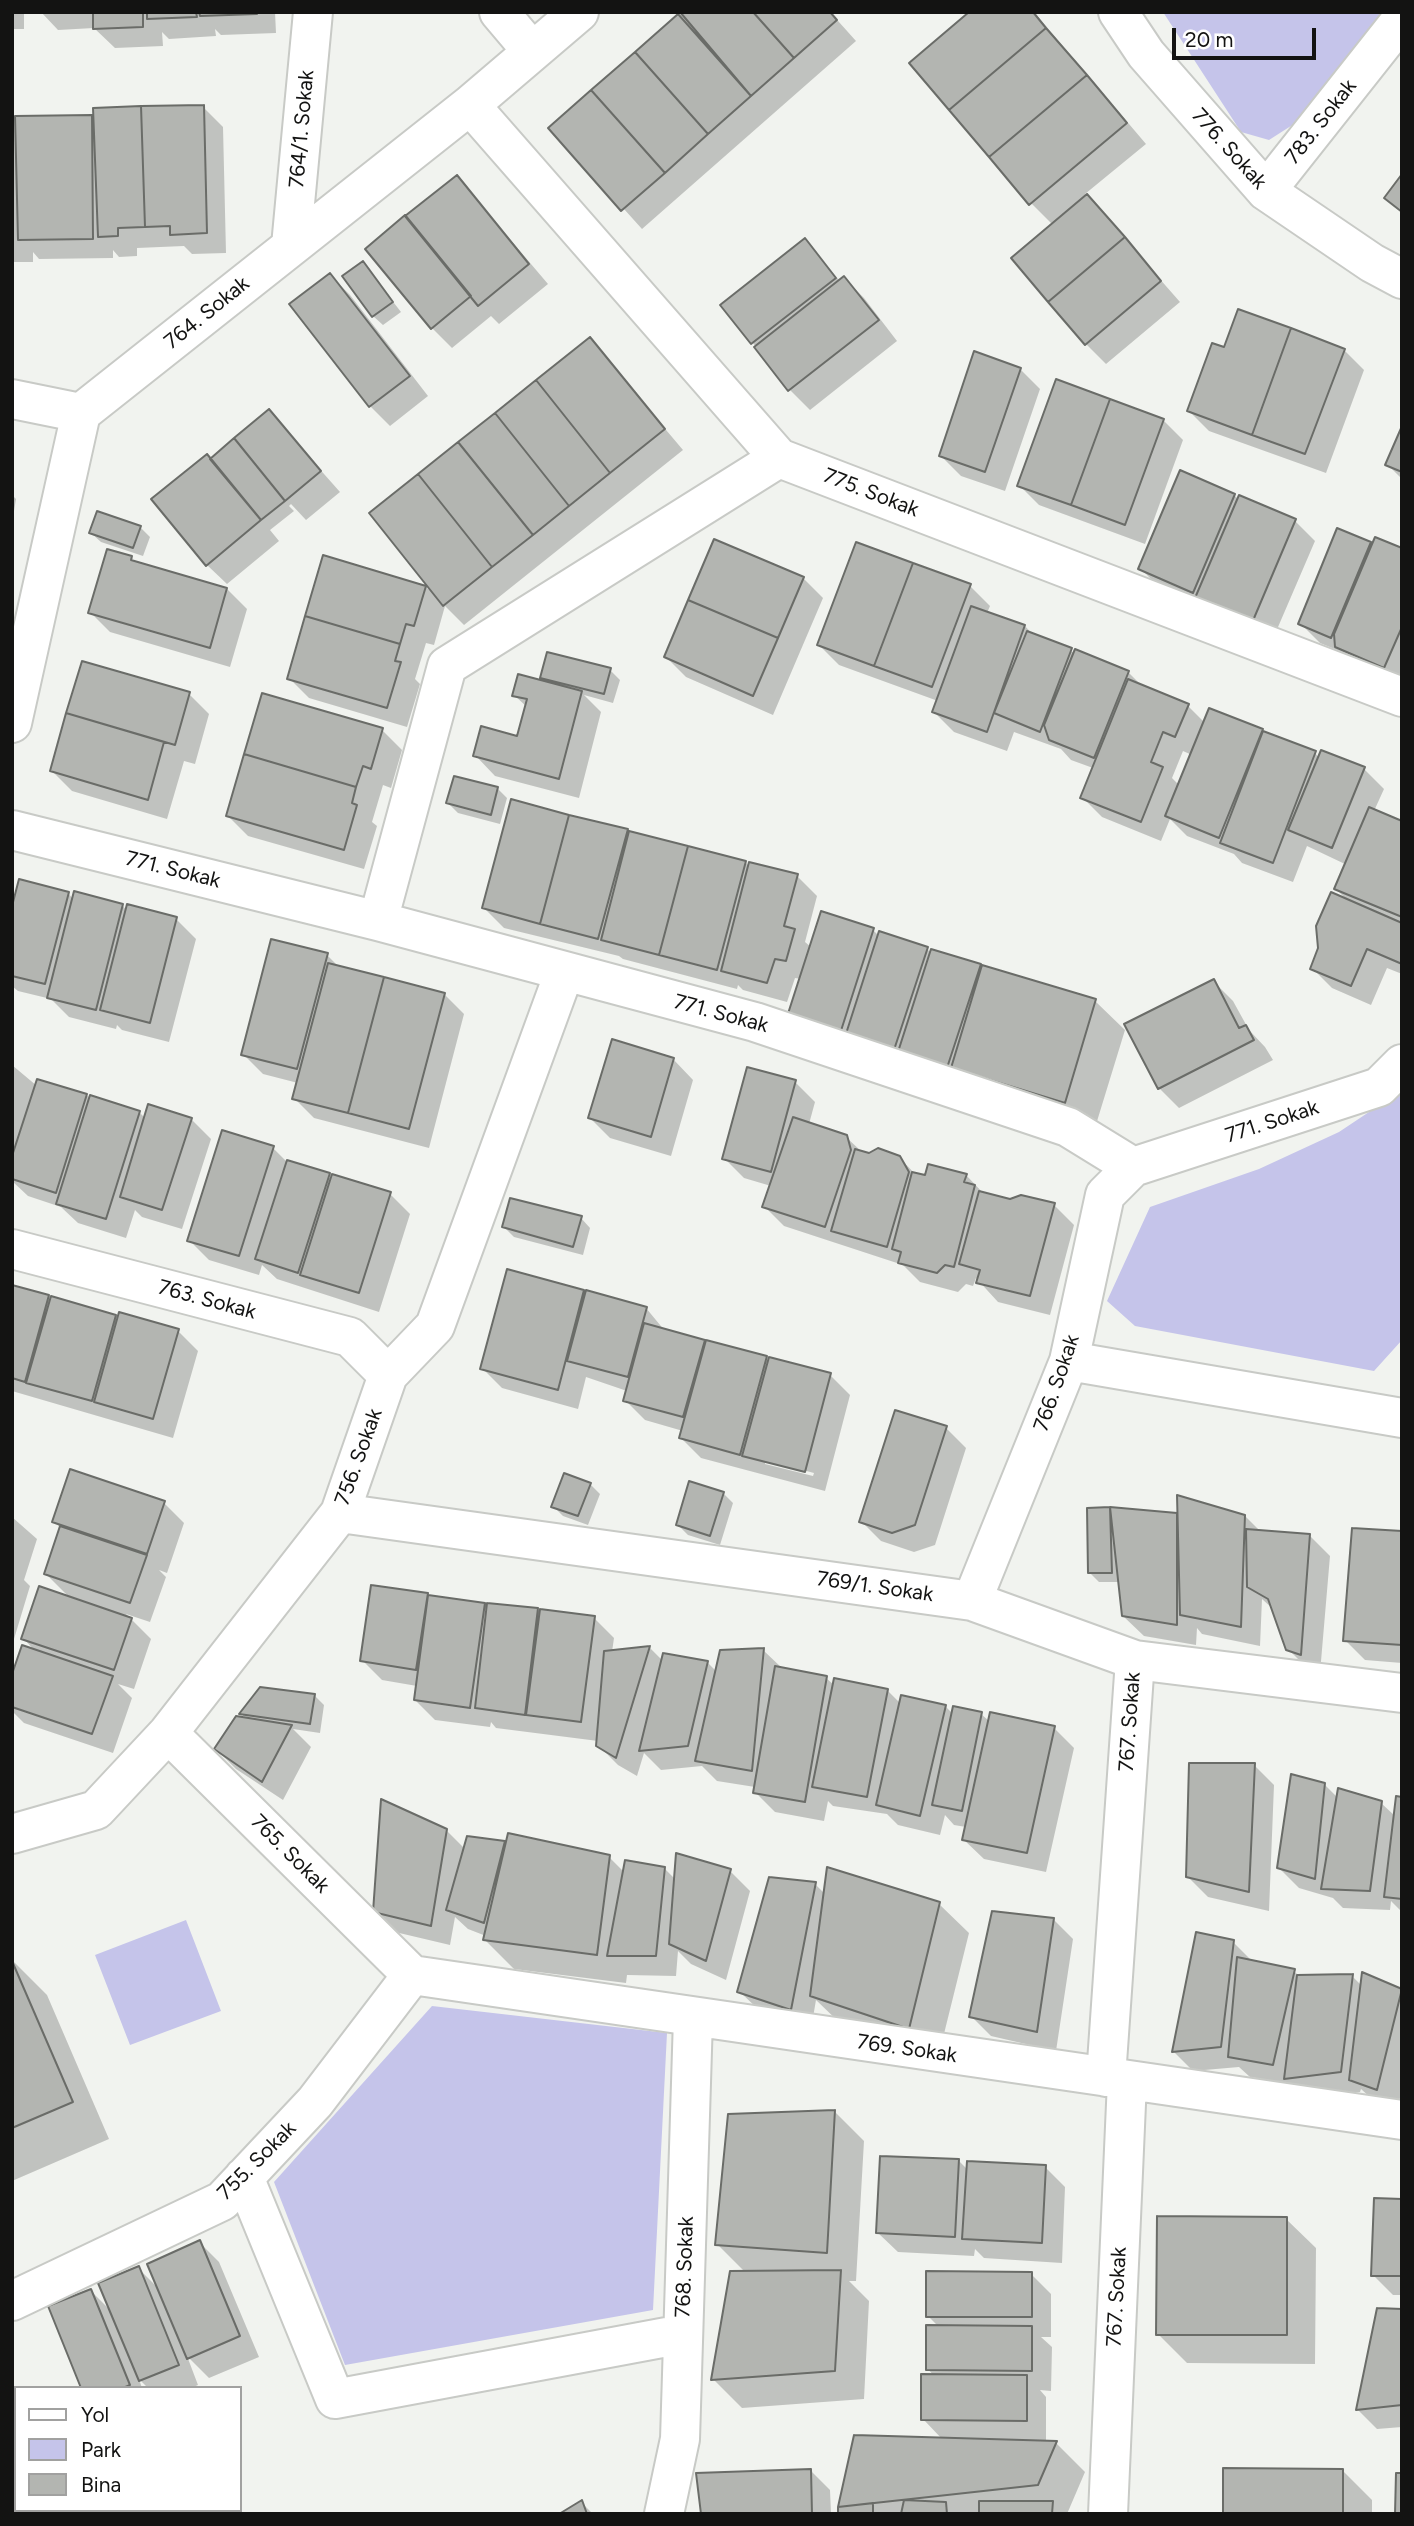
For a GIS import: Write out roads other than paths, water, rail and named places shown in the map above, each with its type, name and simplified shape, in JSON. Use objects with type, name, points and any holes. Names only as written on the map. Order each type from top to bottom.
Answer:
[{"type":"street","name":"764/1. Sokak","points":[[292,246],[313,12]]},
{"type":"street","points":[[499,12],[532,51]]},
{"type":"street","name":"764. Sokak","points":[[82,413],[470,105],[579,12]]},
{"type":"street","name":"776. Sokak","points":[[1118,12],[1146,54],[1266,191],[1372,263],[1402,279]]},
{"type":"street","name":"783. Sokak","points":[[1266,191],[1402,19]]},
{"type":"street","name":"775. Sokak","points":[[470,105],[779,458],[1402,697]]},
{"type":"street","points":[[12,399],[82,413],[12,723]]},
{"type":"street","points":[[379,922],[447,666],[779,458]]},
{"type":"street","name":"771. Sokak","points":[[12,830],[379,922],[755,1022],[1068,1127],[1133,1167],[1379,1087],[1402,1064]]},
{"type":"street","name":"756. Sokak","points":[[12,1834],[96,1810],[168,1733],[340,1513],[388,1375],[435,1326],[564,972]]},
{"type":"street","name":"766. Sokak","points":[[972,1601],[1069,1361],[1105,1195],[1133,1167]]},
{"type":"street","name":"763. Sokak","points":[[12,1250],[350,1337],[388,1375]]},
{"type":"street","points":[[1069,1361],[1402,1418]]},
{"type":"street","name":"769/1. Sokak","points":[[340,1513],[972,1601],[1135,1660],[1402,1693]]},
{"type":"street","name":"767. Sokak","points":[[1108,2514],[1116,2079],[1135,1660]]},
{"type":"street","name":"765. Sokak","points":[[168,1733],[412,1975]]},
{"type":"street","name":"769. Sokak","points":[[412,1975],[1402,2120]]},
{"type":"street","name":"755. Sokak","points":[[12,2301],[222,2201],[315,2102],[412,1975]]},
{"type":"street","name":"768. Sokak","points":[[664,2514],[680,2439],[693,2018]]},
{"type":"street","points":[[244,2177],[335,2399],[683,2334]]}]
